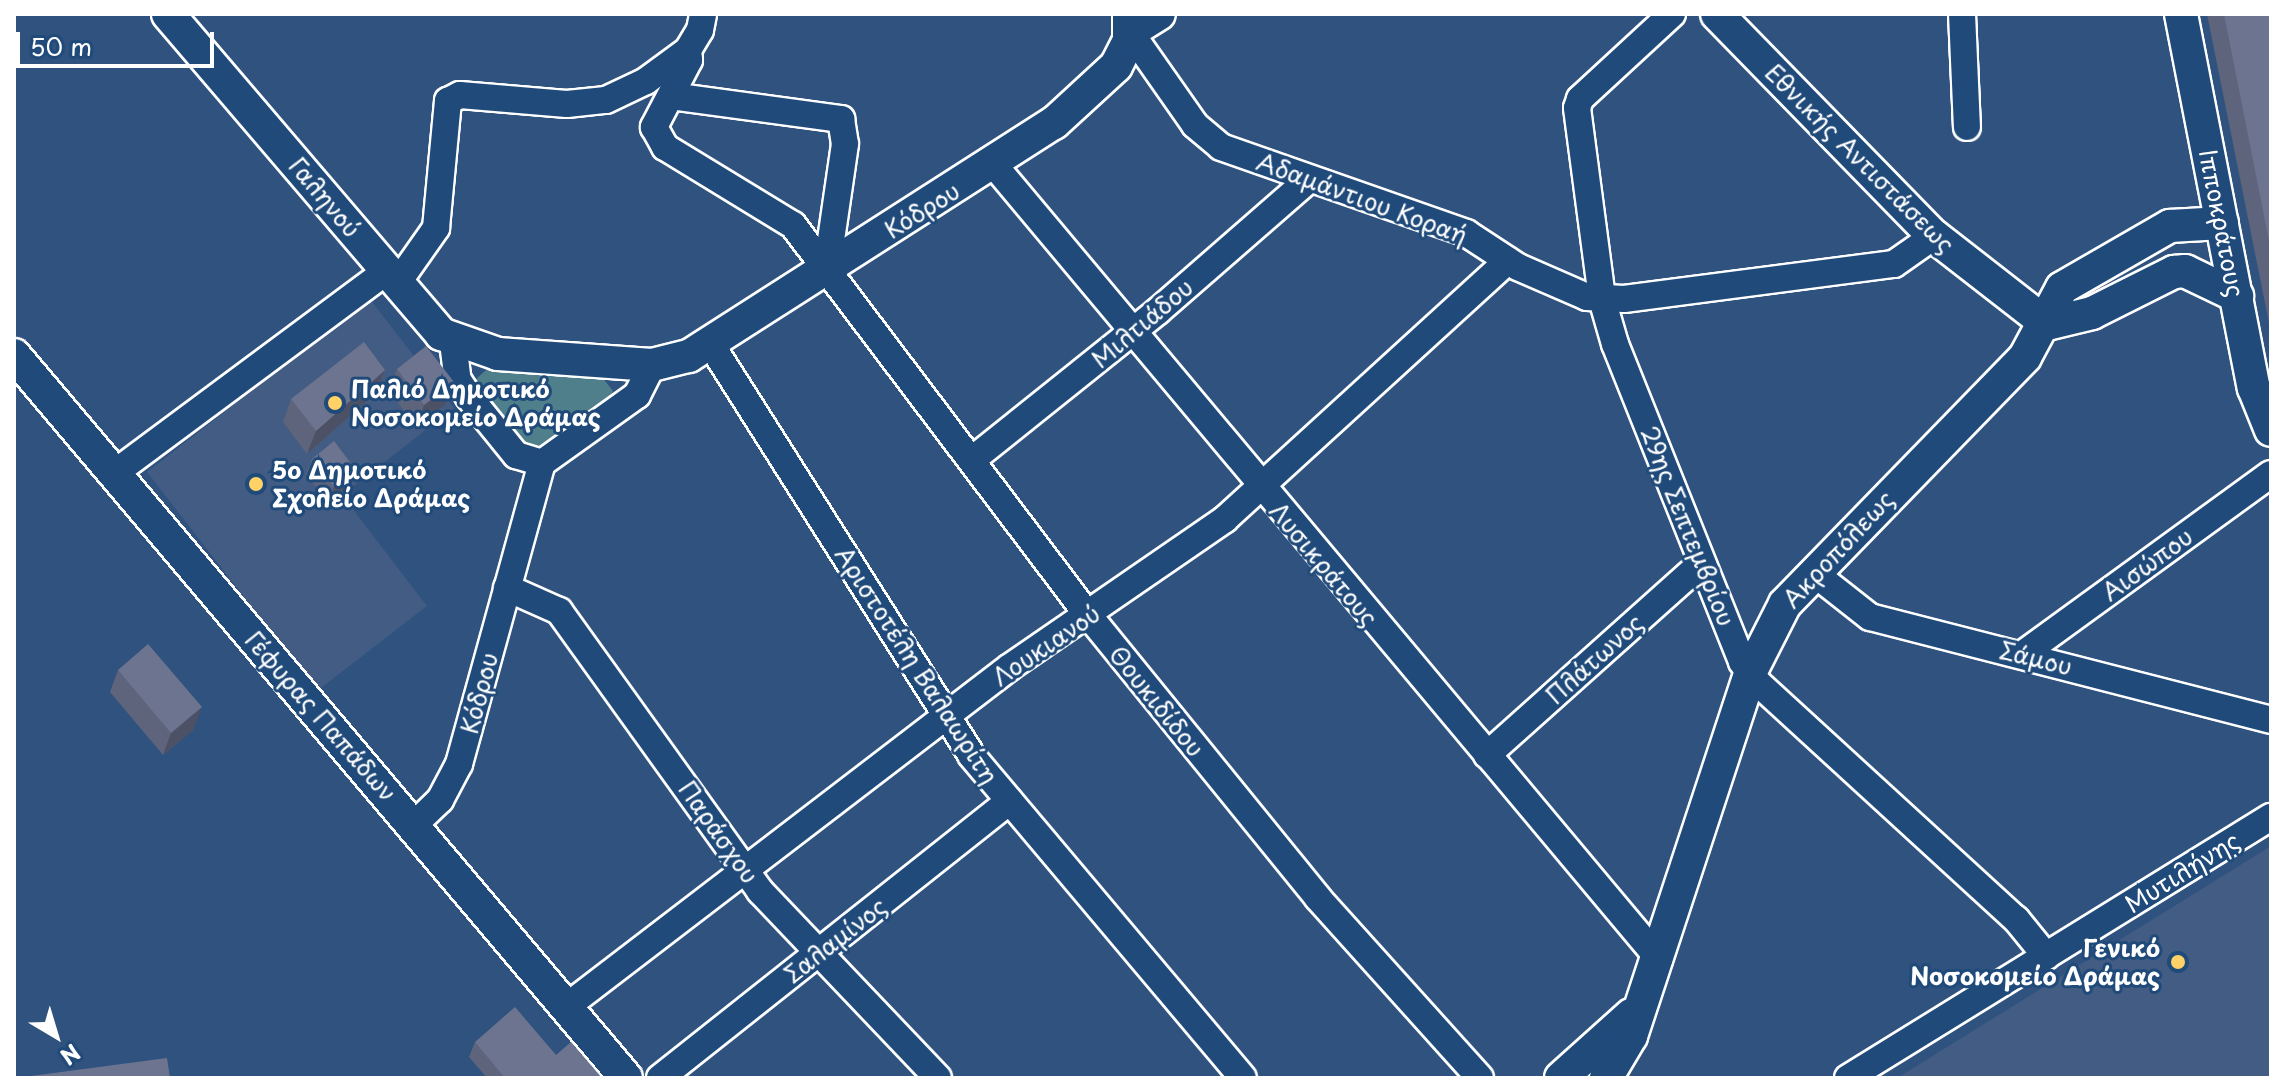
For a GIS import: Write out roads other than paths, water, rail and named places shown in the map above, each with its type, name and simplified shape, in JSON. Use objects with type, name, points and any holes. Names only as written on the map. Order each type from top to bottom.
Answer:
[{"type":"street","name":"Γαληνού","points":[[168,14],[429,324],[453,342],[498,354]]},
{"type":"street","points":[[112,475],[390,278],[436,228],[448,101],[460,95],[567,104],[606,100],[646,81],[688,50],[700,30],[703,14]]},
{"type":"street","points":[[1130,23],[1159,14]]},
{"type":"street","name":"29ης Σεπτεμβρίου","points":[[1672,14],[1580,99],[1577,108],[1602,299],[1702,563],[1750,673],[2016,919],[2046,956]]},
{"type":"street","points":[[1962,14],[1967,127]]},
{"type":"street","name":"Ιπποκράτους","points":[[2181,14],[2254,388],[2271,430]]},
{"type":"street","name":"Εθνικής Αντιστάσεως","points":[[1725,17],[1934,236],[2047,324]]},
{"type":"street","name":"Κόδρου","points":[[498,354],[652,365],[679,360],[994,165],[1097,89],[1116,66],[1130,23]]},
{"type":"street","name":"Αδαμάντιου Κοραή","points":[[1130,23],[1208,139],[1308,180],[1466,233],[1508,261],[1575,293],[1602,299],[1894,264],[1934,236]]},
{"type":"street","points":[[688,50],[689,60],[671,96],[841,119],[845,144],[827,268]]},
{"type":"street","name":"Θουκιδίδου","points":[[671,96],[654,127],[665,147],[783,217],[827,268],[1089,616],[1336,920],[1480,1078]]},
{"type":"street","name":"Λυσικράτους","points":[[994,165],[1261,489],[1659,959]]},
{"type":"street","name":"Μιλτιάδου","points":[[972,460],[1132,333],[1308,180]]},
{"type":"street","name":"Ακροπόλεως","points":[[1561,1078],[1642,1004],[1750,673],[1773,620],[1814,573],[2025,357],[2047,324],[2062,288],[2170,226],[2222,223]]},
{"type":"street","name":"Λουκιανού","points":[[566,1007],[946,715],[1089,616],[1261,489],[1508,261]]},
{"type":"street","points":[[2047,324],[2092,313],[2174,272],[2185,271],[2237,296]]},
{"type":"street","points":[[453,342],[458,380],[469,397],[516,455],[542,463],[637,395],[652,365]]},
{"type":"street","name":"Αριστοτέλη Βαλαωρίτη","points":[[710,343],[946,715],[1009,801],[1243,1078]]},
{"type":"street","name":"Γέφυρας Παπάδων","points":[[14,355],[112,475],[415,824],[626,1078]]},
{"type":"street","name":"Κόδρου","points":[[415,824],[440,800],[455,775],[542,463]]},
{"type":"street","name":"Αισώπου","points":[[2023,654],[2271,474]]},
{"type":"street","name":"Πλάτωνος","points":[[1487,755],[1702,563]]},
{"type":"street","name":"Σάμου","points":[[1814,573],[1870,617],[2271,720]]},
{"type":"street","name":"Παράσχου","points":[[507,588],[559,611],[760,891],[938,1078]]},
{"type":"street","name":"Σαλαμίνος","points":[[660,1078],[1009,801]]},
{"type":"street","name":"Μυτιλήνης","points":[[1848,1078],[2271,817]]},
{"type":"street","points":[[1606,1078],[1642,1004]]},
{"type":"place","name":"Παλιό Δημοτικό Νοσοκομείο Δράμας","points":[[335,403]]},
{"type":"place","name":"5ο Δημοτικό Σχολείο Δράμας","points":[[256,484]]},
{"type":"place","name":"Γενικό Νοσοκομείο Δράμας","points":[[2178,962]]}]
